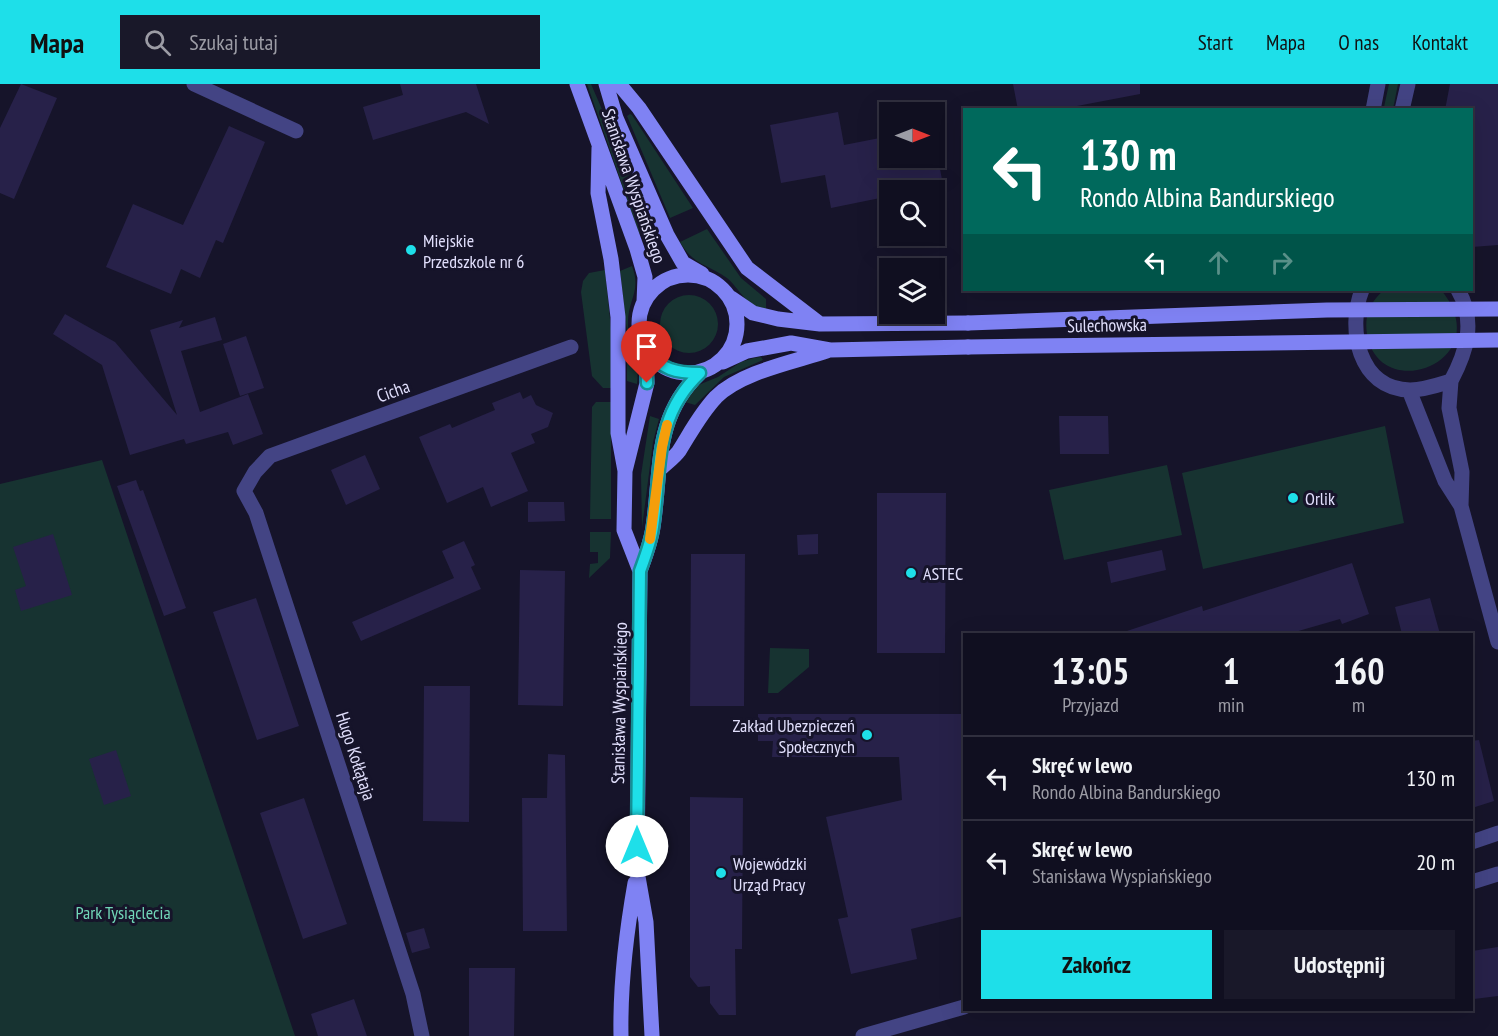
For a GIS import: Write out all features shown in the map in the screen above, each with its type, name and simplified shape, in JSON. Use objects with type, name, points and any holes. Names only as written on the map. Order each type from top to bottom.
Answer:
[{"type":"street","points":[[194,84],[296,131]]},
{"type":"street","name":"Stanisława Wyspiańskiego","points":[[577,84],[645,277],[644,302]]},
{"type":"street","name":"Stanisława Wyspiańskiego","points":[[606,84],[616,117],[667,235],[683,263],[709,279]]},
{"type":"street","points":[[619,84],[639,108],[747,268],[820,324]]},
{"type":"street","points":[[1373,108],[1378,84]]},
{"type":"street","points":[[1402,108],[1408,84]]},
{"type":"street","points":[[599,148],[598,193],[611,259],[618,317],[618,433],[625,471]]},
{"type":"street","points":[[689,274],[709,279],[724,289],[731,298],[737,314],[737,334],[731,350],[720,363],[700,373],[670,371],[655,362],[646,350],[639,327],[644,302],[657,286],[672,277],[689,274]]},
{"type":"street","points":[[1362,291],[1354,324],[1357,346],[1367,367],[1383,381],[1409,390],[1451,381]]},
{"type":"street","points":[[1459,291],[1465,302],[1469,321],[1468,336],[1464,355],[1451,381],[1449,408],[1462,472],[1461,506],[1498,642]]},
{"type":"street","name":"Sulechowska","points":[[731,298],[753,314],[820,324],[968,324],[1327,310],[1498,309]]},
{"type":"street","name":"Sulechowska","points":[[720,363],[747,351],[791,343],[830,350],[1498,340]]},
{"type":"street","name":"Cicha","points":[[244,491],[255,472],[270,456],[571,347]]},
{"type":"street","name":"Stanisława Wyspiańskiego","points":[[640,571],[624,530],[625,471],[647,383],[646,350]]},
{"type":"street","points":[[658,470],[678,452],[695,421],[730,386],[746,378],[830,350]]},
{"type":"street","name":"Stanisława Wyspiańskiego","points":[[621,1036],[621,992],[626,932],[637,872],[640,571],[653,529],[658,470],[665,430],[682,390],[700,373]]},
{"type":"street","points":[[1409,390],[1424,423],[1444,480],[1461,506]]},
{"type":"street","name":"Hugo Kołłątaja","points":[[244,491],[256,513],[413,994],[422,1036]]},
{"type":"street","points":[[1473,842],[1498,833]]},
{"type":"street","name":"Stanisława Wyspiańskiego","points":[[637,872],[646,922],[652,1036]]},
{"type":"street","points":[[1473,882],[1498,874]]},
{"type":"street","points":[[863,1036],[963,1007]]},
{"type":"green space","points":[[587,84],[591,84],[653,227],[639,233]]},
{"type":"green space","points":[[1389,84],[1398,84],[1393,108],[1384,107]]},
{"type":"green space","points":[[630,114],[693,208],[670,218],[627,116]]},
{"type":"green space","points":[[707,229],[741,278],[766,299],[766,310],[753,305],[727,278],[695,260],[685,250],[680,242]]},
{"type":"green space","points":[[632,266],[635,275],[635,290],[628,325],[636,360],[637,384],[627,381],[627,332],[620,271]]},
{"type":"green space","points":[[605,270],[611,329],[612,388],[603,388],[592,376],[581,292],[583,281],[589,273]]},
{"type":"green space","points":[[1383,291],[1442,291],[1455,316],[1456,338],[1446,355],[1430,366],[1411,371],[1392,368],[1376,356],[1367,334],[1366,321],[1375,299]]},
{"type":"green space","points":[[689,295],[700,297],[713,308],[718,324],[716,335],[705,348],[689,353],[678,351],[665,340],[660,324],[662,313],[673,300]]},
{"type":"green space","points":[[761,357],[763,360],[724,377],[695,405],[685,402],[696,386],[718,377],[741,362]]},
{"type":"green space","points":[[596,402],[611,402],[611,519],[590,519],[592,407]]},
{"type":"green space","points":[[650,416],[659,419],[653,442],[642,528],[641,475]]},
{"type":"green space","name":"Orlik","points":[[1385,426],[1404,523],[1203,569],[1182,473]]},
{"type":"green space","name":"Park Tysiąclecia","points":[[102,460],[295,1036],[0,1036],[0,484]]},
{"type":"green space","points":[[1167,465],[1182,535],[1064,560],[1049,490]]},
{"type":"green space","points":[[590,532],[611,532],[610,558],[589,578],[590,564],[598,563],[598,552],[590,552]]},
{"type":"green space","points":[[770,648],[809,649],[809,667],[778,693],[768,693]]},
{"type":"building","points":[[21,84],[57,98],[14,199],[0,193],[0,128]]},
{"type":"building","points":[[400,84],[476,84],[489,124],[466,112],[373,140],[363,107],[403,95]]},
{"type":"building","points":[[1013,84],[1140,84],[1140,94],[1066,108],[1018,108]]},
{"type":"building","points":[[1450,84],[1498,84],[1498,245],[1473,247],[1473,108],[1445,108]]},
{"type":"building","points":[[838,112],[844,145],[879,138],[879,168],[940,168],[942,180],[879,180],[879,198],[831,208],[825,175],[781,183],[770,125]]},
{"type":"building","points":[[229,126],[265,142],[223,243],[216,240],[200,278],[181,269],[171,294],[106,267],[133,204],[183,225]]},
{"type":"building","points":[[65,314],[115,342],[177,415],[150,330],[183,320],[179,328],[215,317],[222,340],[181,351],[200,412],[248,394],[263,434],[233,445],[228,432],[186,444],[184,439],[130,455],[102,365],[53,334]]},
{"type":"building","points":[[246,336],[264,388],[240,396],[223,344]]},
{"type":"building","points":[[520,392],[523,399],[531,395],[536,405],[553,413],[548,427],[531,434],[535,443],[511,453],[528,491],[491,507],[483,487],[447,503],[419,437],[450,424],[452,428],[495,410],[492,403]]},
{"type":"building","points":[[1059,416],[1108,416],[1109,454],[1060,454]]},
{"type":"building","points":[[365,455],[380,489],[346,505],[331,470]]},
{"type":"building","points":[[136,480],[140,491],[143,490],[186,608],[164,616],[117,486]]},
{"type":"building","name":"ASTEC","points":[[877,493],[946,493],[945,653],[877,653]]},
{"type":"building","points":[[528,502],[564,502],[565,521],[528,522]]},
{"type":"building","points":[[53,534],[72,595],[21,611],[15,590],[26,586],[13,547]]},
{"type":"building","points":[[818,534],[818,554],[798,555],[797,535]]},
{"type":"building","points":[[464,541],[475,565],[471,567],[481,589],[361,641],[352,622],[454,578],[442,551]]},
{"type":"building","points":[[1162,550],[1166,570],[1111,583],[1107,562]]},
{"type":"building","points":[[691,554],[745,554],[744,706],[690,706]]},
{"type":"building","points":[[1352,563],[1369,614],[1342,624],[1340,619],[1291,633],[1128,633],[1127,631],[1202,606],[1203,611]]},
{"type":"building","points":[[520,570],[565,571],[563,706],[518,705]]},
{"type":"building","points":[[256,598],[299,726],[257,740],[213,612]]},
{"type":"building","points":[[1430,598],[1440,633],[1402,633],[1395,607]]},
{"type":"building","points":[[424,686],[470,686],[469,822],[423,821]]},
{"type":"building","points":[[758,714],[963,714],[963,916],[911,929],[917,959],[851,974],[838,919],[848,917],[826,817],[902,800],[899,757],[772,757],[773,741],[758,741]]},
{"type":"building","points":[[1479,740],[1494,801],[1473,808],[1473,741]]},
{"type":"building","points":[[116,750],[131,796],[104,805],[89,759]]},
{"type":"building","points":[[548,754],[565,755],[567,931],[523,931],[522,798],[547,798]]},
{"type":"building","name":"Wojewódzki Urząd Pracy","points":[[690,797],[743,798],[742,949],[735,949],[736,1015],[719,1015],[710,1003],[710,986],[698,987],[690,977]]},
{"type":"building","points":[[304,798],[347,924],[303,939],[260,813]]},
{"type":"building","points":[[424,928],[430,948],[412,953],[406,933]]},
{"type":"building","points":[[1498,947],[1498,996],[1474,999],[1473,951]]},
{"type":"building","points":[[469,968],[515,968],[514,1036],[469,1036]]},
{"type":"building","points":[[354,999],[367,1036],[318,1036],[311,1014]]},
{"type":"slow traffic","points":[[650,539],[653,529],[658,470],[667,425]]},
{"type":"place","name":"Miejskie Przedszkole nr 6","points":[[411,250]]},
{"type":"place","name":"Orlik","points":[[1293,498]]},
{"type":"place","name":"ASTEC","points":[[911,573]]},
{"type":"place","name":"Zakład Ubezpieczeń Społecznych","points":[[867,735]]},
{"type":"place","name":"Wojewódzki Urząd Pracy","points":[[721,873]]},
{"type":"route","points":[[637,846],[640,571],[653,529],[658,470],[665,430],[682,390],[700,373],[670,371],[655,362],[646,350],[649,370],[647,383]]}]
